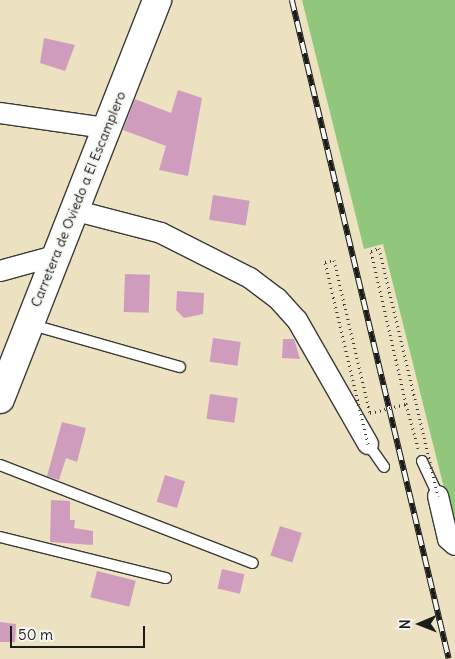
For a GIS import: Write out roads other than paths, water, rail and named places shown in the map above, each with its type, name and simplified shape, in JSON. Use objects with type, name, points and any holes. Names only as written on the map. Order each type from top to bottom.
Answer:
[{"type":"street","name":"Carretera de Oviedo a El Escamplero","points":[[0,399],[157,0]]},
{"type":"street","points":[[0,113],[106,128]]},
{"type":"street","points":[[73,210],[161,233],[250,278],[277,298],[297,320],[368,444]]},
{"type":"street","points":[[0,272],[55,256]]},
{"type":"street","points":[[438,496],[448,538],[455,545]]},
{"type":"lane","points":[[29,324],[180,367]]},
{"type":"lane","points":[[368,444],[384,467]]},
{"type":"lane","points":[[422,461],[438,496]]},
{"type":"lane","points":[[0,465],[253,563]]},
{"type":"lane","points":[[0,538],[166,578]]},
{"type":"railway","points":[[292,0],[449,659]]}]
